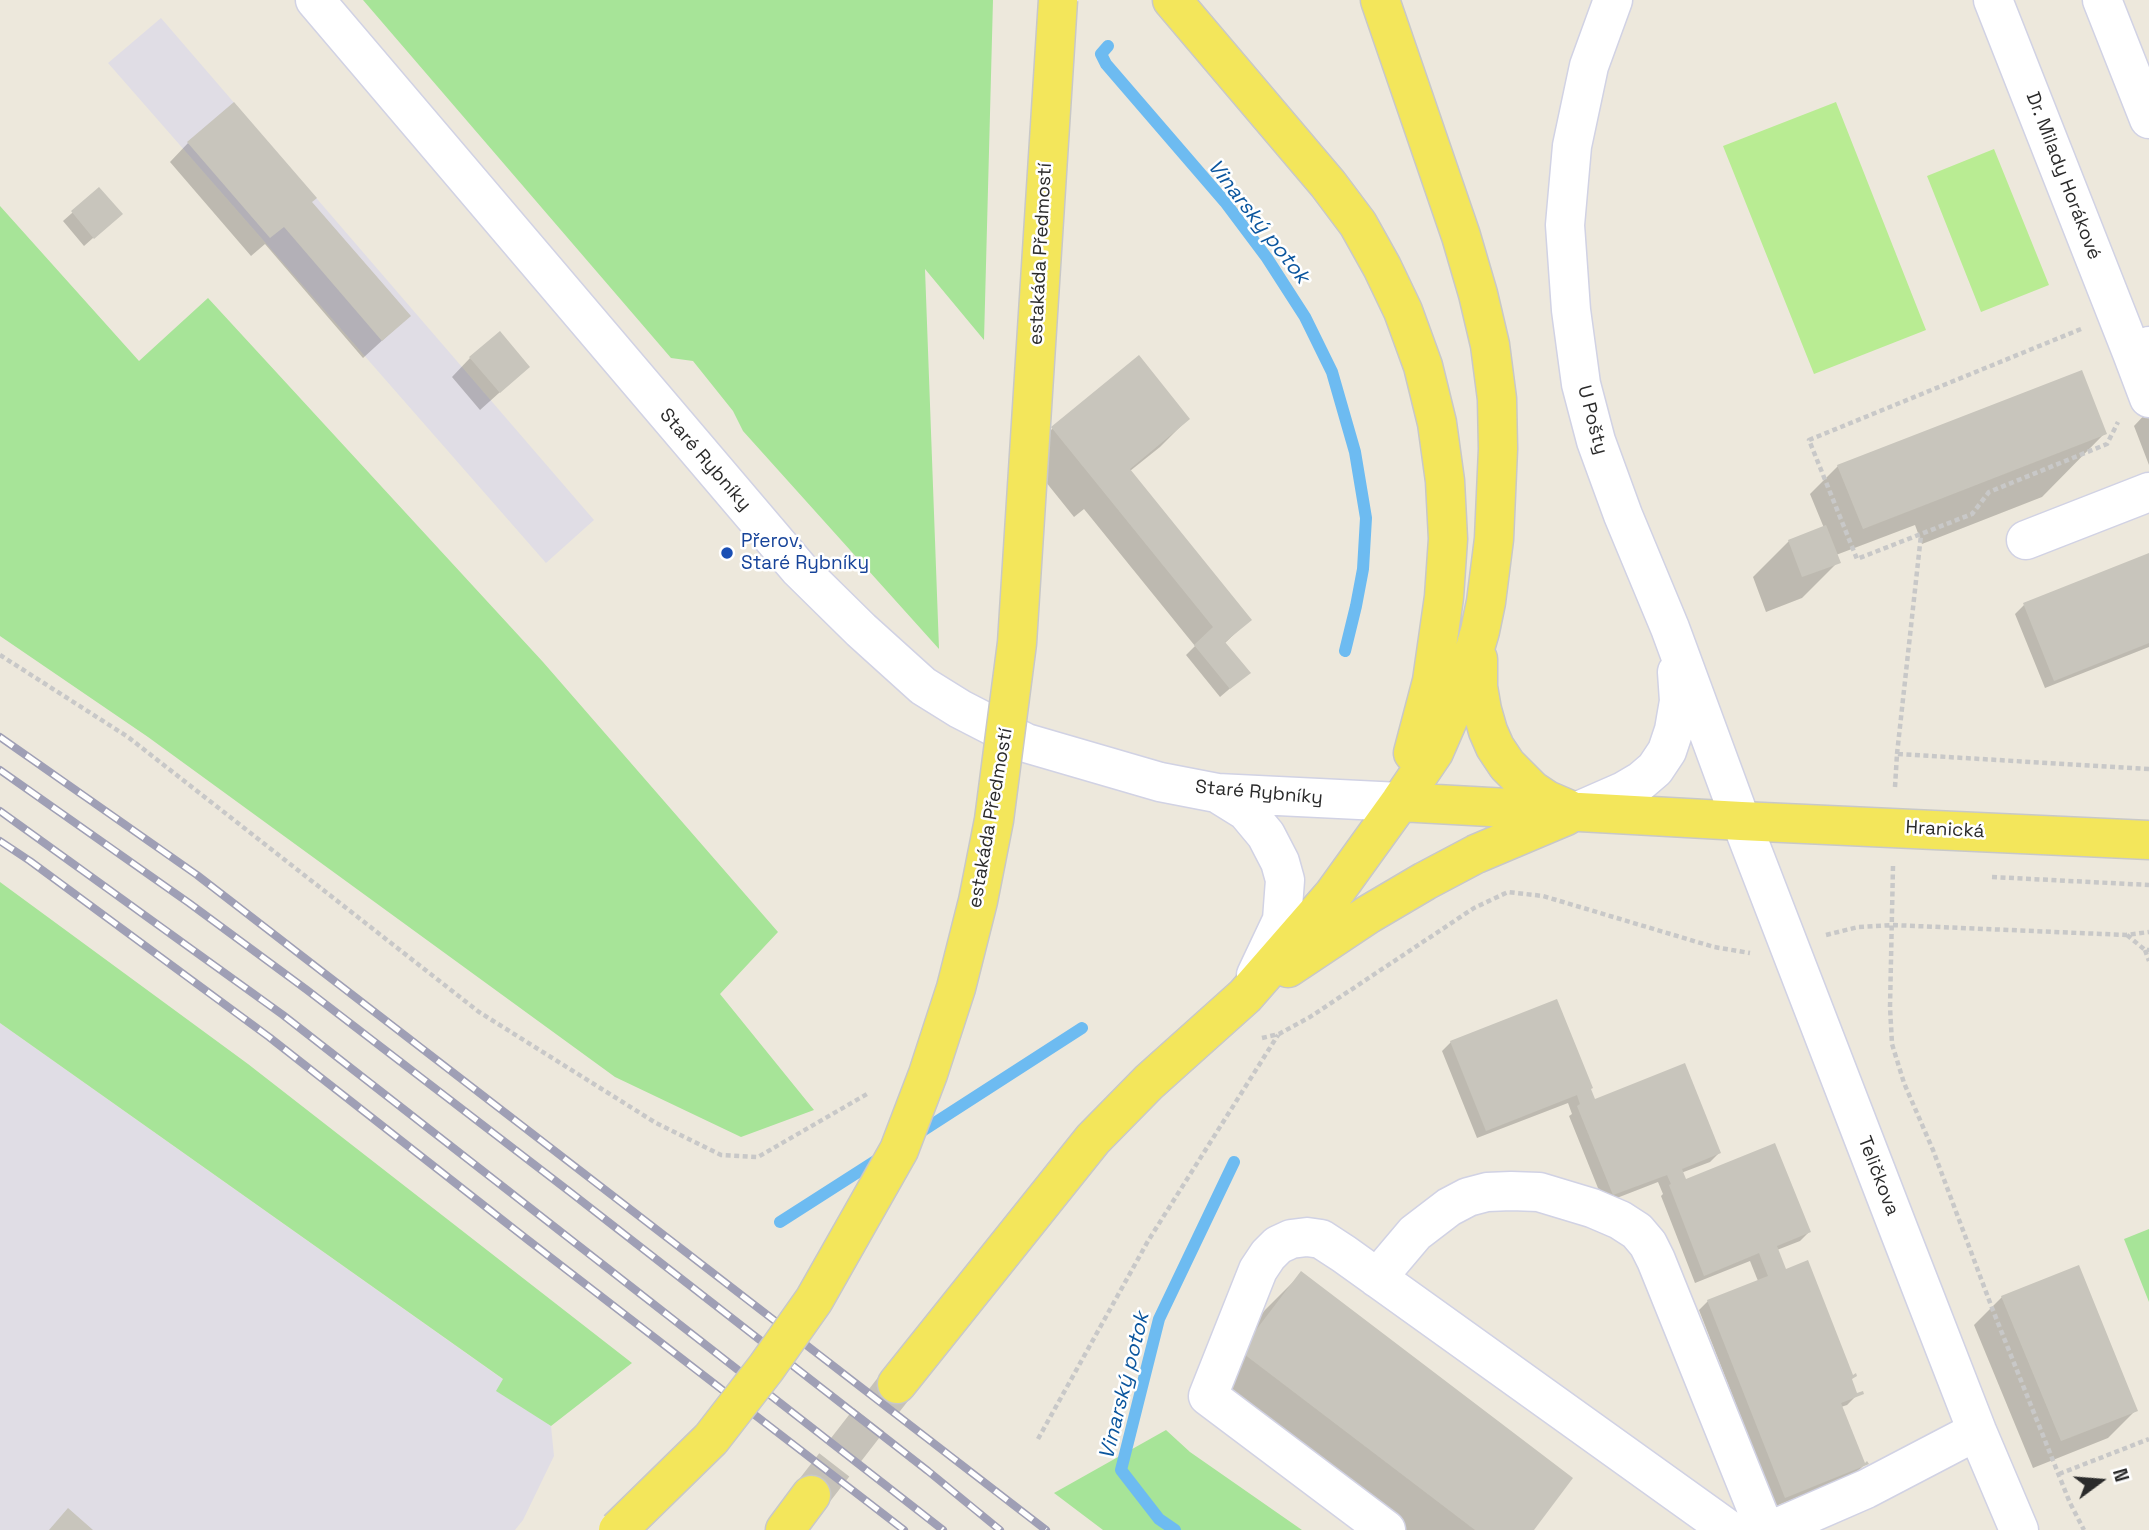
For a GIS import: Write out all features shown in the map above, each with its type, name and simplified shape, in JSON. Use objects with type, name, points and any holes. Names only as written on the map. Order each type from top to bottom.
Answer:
[{"type":"main road","name":"estakáda Předmostí","points":[[618,1530],[710,1439],[766,1368],[814,1300],[899,1150],[928,1074],[956,988],[978,901],[994,821],[1017,643],[1058,0]]},
{"type":"main road","points":[[1172,0],[1328,184],[1358,225],[1403,312],[1423,366],[1437,423],[1446,481],[1448,539],[1444,597],[1432,681],[1400,802]]},
{"type":"main road","points":[[897,1384],[1093,1139],[1149,1082],[1245,996],[1333,895],[1434,751],[1466,676],[1480,631],[1491,571],[1497,498],[1497,399],[1490,345],[1461,236],[1380,0]]},
{"type":"main road","points":[[1480,631],[1478,687],[1485,721],[1495,747],[1507,765],[1532,790],[1547,800],[1576,812]]},
{"type":"main road","name":"Hranická","points":[[1400,802],[1741,821],[2149,839]]},
{"type":"main road","points":[[1245,996],[1369,914],[1425,881],[1476,854],[1576,812]]},
{"type":"main road","points":[[785,1530],[811,1495]]},
{"type":"street","name":"Staré Rybníky","points":[[315,0],[569,302],[799,569],[923,686],[960,709],[1026,743],[1160,782],[1217,793],[1400,802]]},
{"type":"street","name":"U Pošty","points":[[1613,0],[1589,66],[1572,146],[1565,225],[1571,310],[1581,384],[1596,441],[1623,515],[1670,628],[1741,821]]},
{"type":"street","name":"Dr. Milady Horákové","points":[[1993,0],[2141,349],[2149,398]]},
{"type":"street","points":[[2102,0],[2149,119]]},
{"type":"street","points":[[2026,540],[2149,492]]},
{"type":"street","points":[[1576,812],[1641,780],[1655,769],[1667,751],[1679,701],[1670,628]]},
{"type":"street","points":[[1217,793],[1246,811],[1266,835],[1280,862],[1285,880],[1282,920],[1245,996]]},
{"type":"street","name":"Teličkova","points":[[1741,821],[1977,1432],[2019,1530]]},
{"type":"street","points":[[1377,1279],[1415,1233],[1449,1206],[1487,1192],[1539,1192],[1592,1208],[1620,1220],[1637,1231],[1656,1260],[1765,1530]]},
{"type":"street","points":[[1387,1530],[1208,1396],[1258,1270],[1278,1245],[1291,1239],[1321,1239],[1729,1530]]},
{"type":"street","points":[[1772,1530],[1897,1474],[1977,1432]]},
{"type":"path","points":[[2088,340],[2083,328],[1809,440],[1857,559],[1972,514],[1989,492],[2107,444],[2119,420]]},
{"type":"path","points":[[1897,754],[1921,534]]},
{"type":"path","points":[[0,655],[128,737],[479,1012],[656,1123],[721,1156],[758,1157],[867,1094]]},
{"type":"path","points":[[1893,871],[1906,872]]},
{"type":"path","points":[[1987,876],[2149,885]]},
{"type":"path","points":[[1038,1439],[1148,1241],[1279,1034],[1310,1017],[1474,908],[1508,892],[1543,897],[1743,953],[1762,953],[1790,947],[1858,927],[1892,925],[2126,935],[2149,932]]},
{"type":"path","points":[[1892,925],[1892,1044],[1904,1083],[1933,1150],[2070,1503],[2084,1530]]},
{"type":"path","points":[[2126,935],[2147,950],[2149,961]]},
{"type":"path","points":[[2059,1474],[2149,1439]]},
{"type":"shaded area","points":[[161,18],[594,520],[546,563],[108,63]]},
{"type":"shaded area","points":[[0,1023],[504,1380],[497,1391],[551,1426],[554,1456],[523,1520],[515,1530],[0,1530]]},
{"type":"green space","points":[[363,0],[993,0],[984,340],[925,269],[939,649],[743,431],[733,411],[693,361],[671,358]]},
{"type":"green space","points":[[1836,102],[1926,330],[1814,374],[1723,146]]},
{"type":"green space","points":[[1994,149],[2049,285],[1981,312],[1927,176]]},
{"type":"green space","points":[[0,206],[139,361],[208,298],[543,662],[778,932],[720,994],[814,1110],[741,1137],[615,1077],[148,737],[0,636]]},
{"type":"green space","points":[[0,882],[248,1064],[632,1363],[551,1426],[496,1391],[503,1379],[0,1023]]},
{"type":"green space","points":[[2149,1229],[2149,1302],[2124,1239]]},
{"type":"green space","points":[[1166,1430],[1190,1452],[1302,1530],[1103,1530],[1054,1493]]},
{"type":"building","points":[[234,102],[317,198],[312,202],[411,316],[382,341],[284,227],[270,238],[187,142]]},
{"type":"building","points":[[99,187],[123,214],[94,239],[71,211]]},
{"type":"building","points":[[500,331],[530,367],[500,393],[469,357]]},
{"type":"building","points":[[1139,355],[1190,419],[1130,469],[1252,620],[1225,642],[1251,673],[1230,689],[1194,645],[1213,627],[1051,427]]},
{"type":"building","points":[[2082,370],[2107,434],[1863,529],[1837,465]]},
{"type":"building","points":[[1826,525],[1841,563],[1802,577],[1788,540]]},
{"type":"building","points":[[2149,553],[2149,643],[2054,681],[2023,603]]},
{"type":"building","points":[[1557,999],[1595,1099],[1685,1063],[1721,1153],[1682,1169],[1686,1179],[1775,1143],[1811,1232],[1777,1246],[1786,1269],[1808,1260],[1853,1375],[1856,1373],[1857,1376],[1852,1379],[1857,1393],[1863,1391],[1864,1394],[1841,1403],[1865,1463],[1867,1461],[1869,1464],[1785,1498],[1707,1300],[1768,1276],[1759,1253],[1704,1276],[1667,1175],[1613,1195],[1577,1106],[1580,1104],[1577,1095],[1486,1131],[1450,1041]]},
{"type":"building","points":[[2079,1265],[2138,1411],[2061,1441],[2001,1296]]},
{"type":"building","points":[[1301,1271],[1573,1478],[1534,1530],[1475,1530],[1240,1351]]},
{"type":"building","points":[[68,1508],[93,1530],[49,1530]]},
{"type":"waterway","name":"Vinarský potok","points":[[1108,46],[1101,54],[1106,64],[1225,202],[1267,258],[1305,317],[1332,372],[1355,452],[1366,518],[1363,569],[1345,651]]},
{"type":"waterway","points":[[916,1135],[1082,1028]]},
{"type":"waterway","points":[[780,1222],[880,1158]]},
{"type":"waterway","name":"Vinarský potok","points":[[1175,1530],[1159,1519],[1121,1470],[1159,1319],[1234,1162]]},
{"type":"tunnel","points":[[811,1495],[897,1384]]},
{"type":"railway","points":[[0,737],[197,875],[1046,1530]]},
{"type":"railway","points":[[0,770],[307,990],[570,1192],[1000,1530]]},
{"type":"railway","points":[[0,811],[283,1015],[943,1530]]},
{"type":"railway","points":[[0,841],[269,1037],[904,1530]]},
{"type":"place","name":"Přerov, Staré Rybníky","points":[[727,553]]}]
